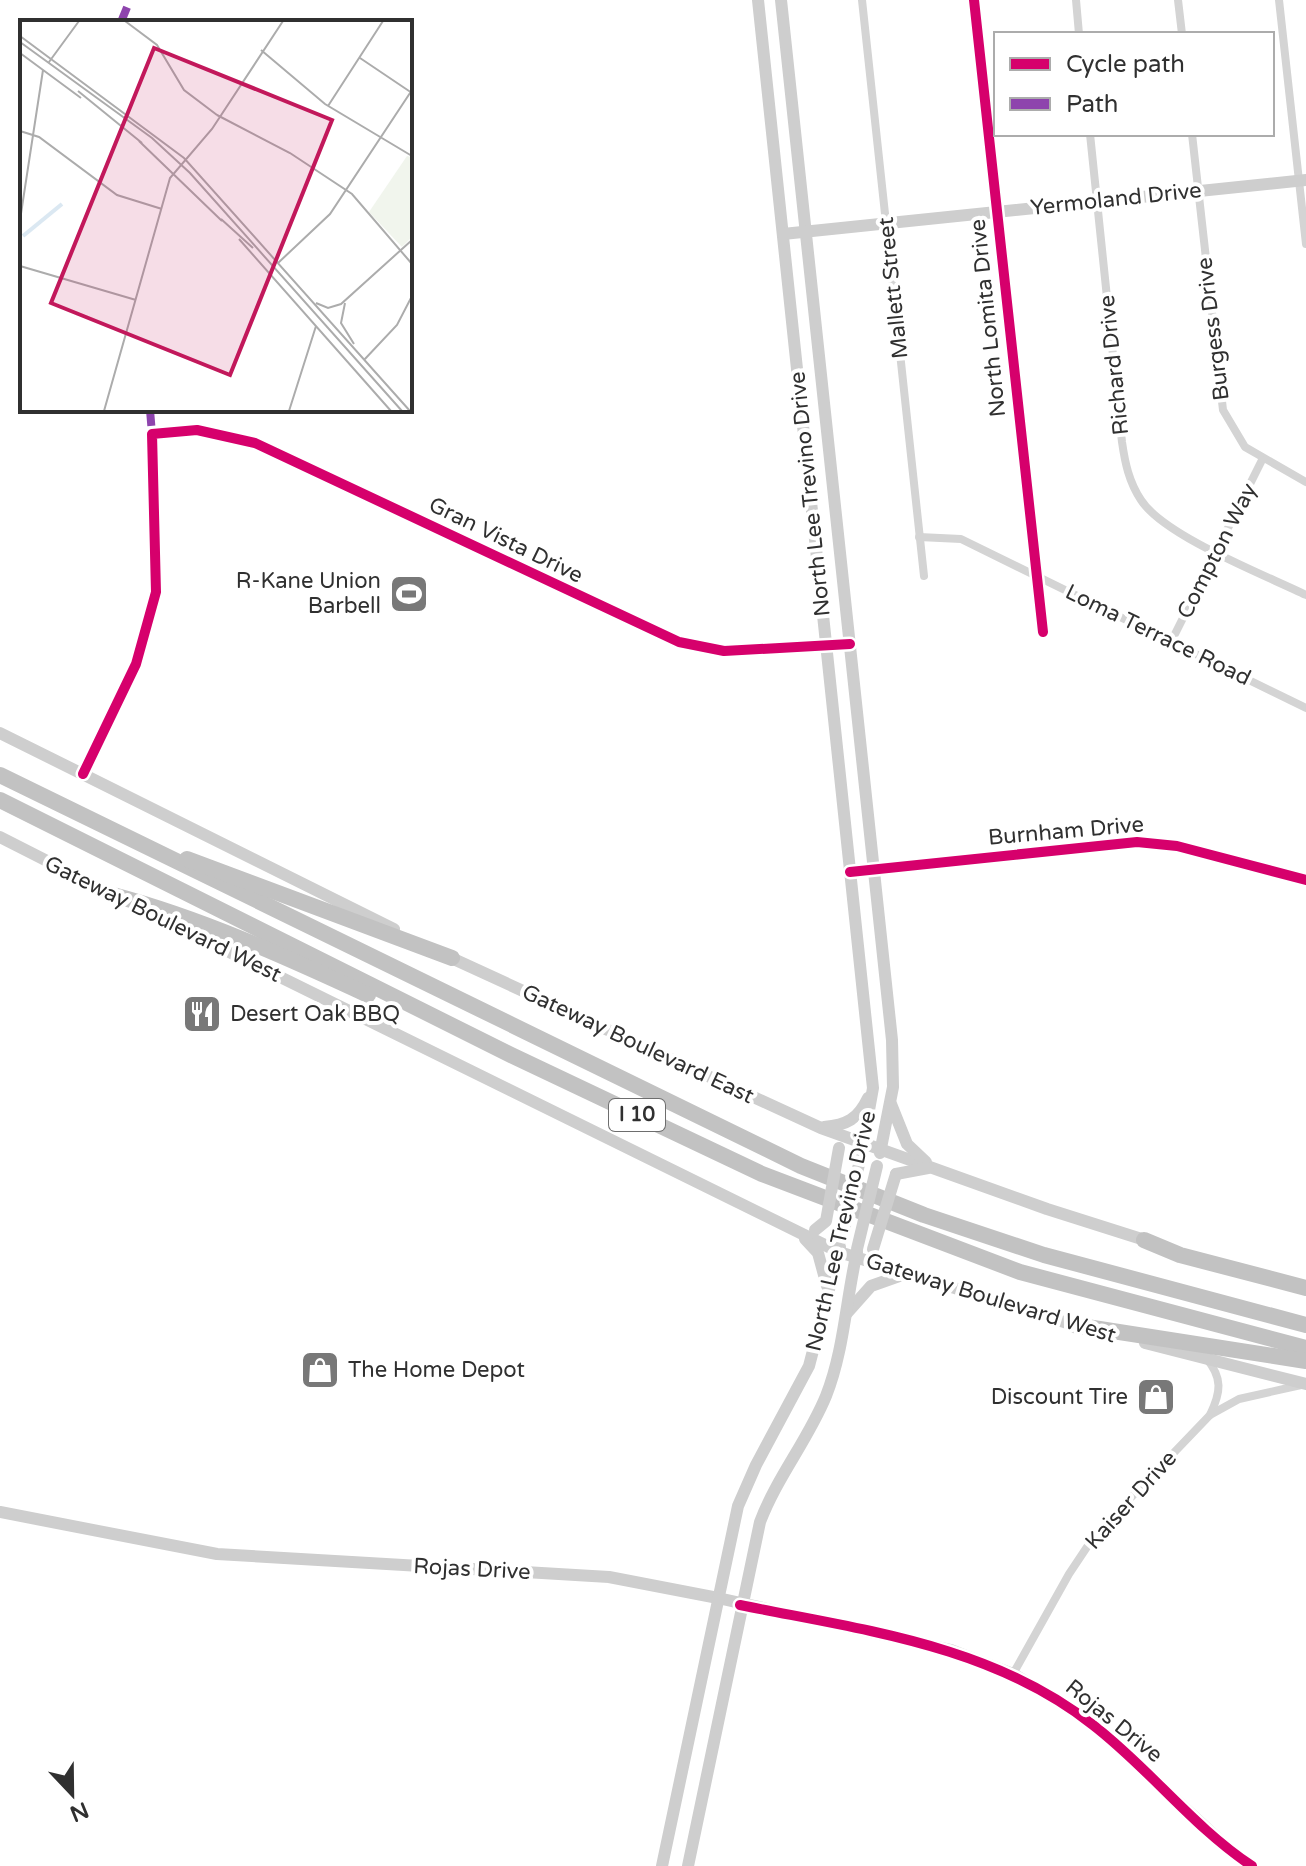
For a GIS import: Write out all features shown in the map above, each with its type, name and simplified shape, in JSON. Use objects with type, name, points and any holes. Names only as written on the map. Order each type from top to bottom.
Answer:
[{"type":"highway","name":"I 10","points":[[0,775],[801,1166],[924,1215],[1044,1255],[1306,1325]]},
{"type":"highway","name":"I 10","points":[[0,800],[511,1055],[762,1174],[963,1254],[1088,1292],[1306,1348]]},
{"type":"highway","points":[[152,850],[229,872],[359,926],[452,958]]},
{"type":"highway","points":[[113,895],[147,904],[276,954],[437,1027],[511,1055]]},
{"type":"highway","points":[[1144,1240],[1180,1255],[1306,1288]]},
{"type":"highway","points":[[1074,1325],[1306,1361]]},
{"type":"main road","name":"North Lee Trevino Drive","points":[[662,1866],[738,1506],[756,1465],[802,1384],[826,1309],[873,1088],[758,0]]},
{"type":"main road","name":"North Lee Trevino Drive","points":[[688,1866],[740,1605],[767,1502],[819,1411],[831,1383],[856,1253],[891,1104],[892,1040],[781,0]]},
{"type":"main road","name":"Yermoland Drive","points":[[783,234],[1302,180]]},
{"type":"main road","name":"Gateway Boulevard East","points":[[0,733],[452,958],[821,1128],[1144,1240],[1306,1282]]},
{"type":"main road","name":"Gateway Boulevard West","points":[[0,837],[801,1233],[840,1246],[887,1268],[1074,1325],[1306,1384]]},
{"type":"main road","name":"Burnham Drive","points":[[850,872],[1137,842],[1187,848],[1306,880]]},
{"type":"main road","points":[[826,1309],[826,1272],[818,1253],[801,1233],[815,1230],[826,1221],[839,1148],[821,1128],[854,1119],[873,1088]]},
{"type":"main road","points":[[891,1104],[907,1144],[932,1167]]},
{"type":"main road","points":[[887,1268],[873,1249],[890,1185],[896,1174],[932,1167]]},
{"type":"main road","points":[[845,1315],[871,1286],[906,1274]]},
{"type":"main road","name":"Rojas Drive","points":[[0,1512],[217,1554],[609,1577],[939,1647],[1013,1674],[1093,1725],[1228,1848],[1252,1866]]},
{"type":"street","name":"Mallett Street","points":[[862,0],[924,576]]},
{"type":"street","name":"North Lomita Drive","points":[[974,0],[1043,632]]},
{"type":"street","points":[[1076,0],[1079,32]]},
{"type":"street","points":[[1178,0],[1182,32]]},
{"type":"street","points":[[1279,0],[1302,180],[1306,244]]},
{"type":"street","name":"Richard Drive","points":[[1090,136],[1127,473],[1141,501],[1152,514],[1217,551],[1306,595]]},
{"type":"street","name":"Burgess Drive","points":[[1192,136],[1223,410],[1237,437],[1262,460],[1306,482]]},
{"type":"street","name":"Gran Vista Drive","points":[[83,774],[136,664],[154,603],[157,564],[152,434],[197,430],[255,443],[662,636],[689,645],[750,651],[850,644]]},
{"type":"street","name":"Compton Way","points":[[1171,642],[1262,460]]},
{"type":"street","name":"Loma Terrace Road","points":[[919,537],[961,539],[1306,708]]},
{"type":"street","points":[[1206,1358],[1215,1369],[1220,1384],[1210,1415]]},
{"type":"street","name":"Kaiser Drive","points":[[1013,1674],[1095,1535],[1210,1415],[1239,1399],[1306,1384]]},
{"type":"marked path","points":[[122,20],[130,0]]},
{"type":"marked path","points":[[150,412],[152,434]]},
{"type":"cycle path","points":[[974,0],[1043,632]]},
{"type":"cycle path","points":[[83,774],[136,664],[156,592],[152,434],[197,430],[255,443],[679,642],[724,651],[850,644]]},
{"type":"cycle path","points":[[850,872],[1137,842],[1177,846],[1306,880]]},
{"type":"cycle path","points":[[740,1605],[925,1644],[1013,1676],[1054,1698],[1093,1725],[1210,1834],[1252,1866]]},
{"type":"place","name":"R-Kane Union Barbell","points":[[409,594]]},
{"type":"place","name":"Desert Oak BBQ","points":[[202,1014]]},
{"type":"place","name":"The Home Depot","points":[[320,1370]]},
{"type":"place","name":"Discount Tire","points":[[1156,1397]]}]
